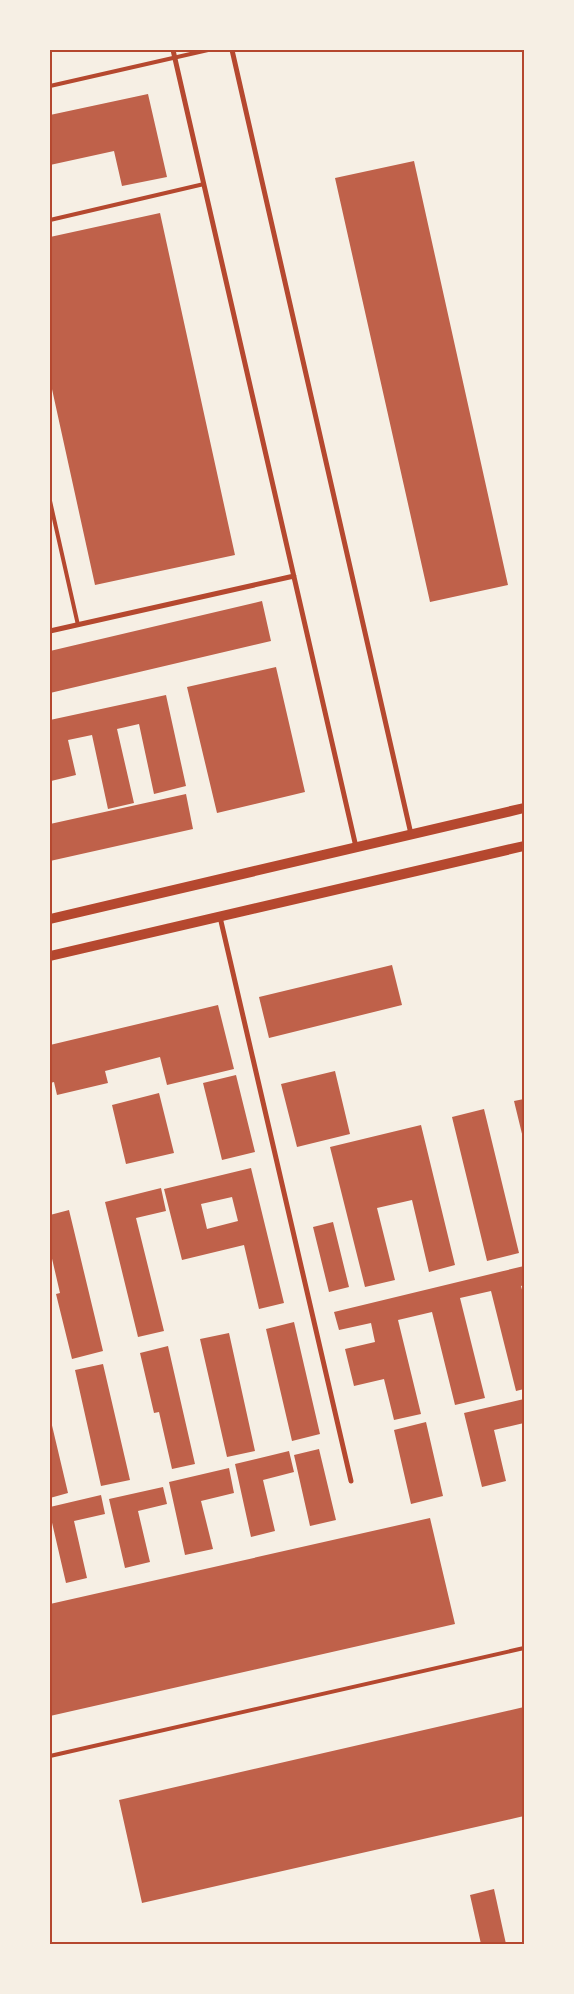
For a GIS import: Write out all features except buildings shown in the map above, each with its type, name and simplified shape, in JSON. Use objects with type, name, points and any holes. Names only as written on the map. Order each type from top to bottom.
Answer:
[{"type":"main road","points":[[50,919],[524,808]]},
{"type":"main road","points":[[50,956],[524,846]]},
{"type":"street","points":[[174,50],[356,847]]},
{"type":"street","points":[[232,50],[411,834]]},
{"type":"street","points":[[50,631],[294,576]]},
{"type":"street","points":[[220,917],[351,1480]]},
{"type":"lane","points":[[50,86],[208,50]]},
{"type":"lane","points":[[50,220],[204,184]]},
{"type":"lane","points":[[50,501],[78,625]]},
{"type":"lane","points":[[50,1756],[524,1648]]}]
